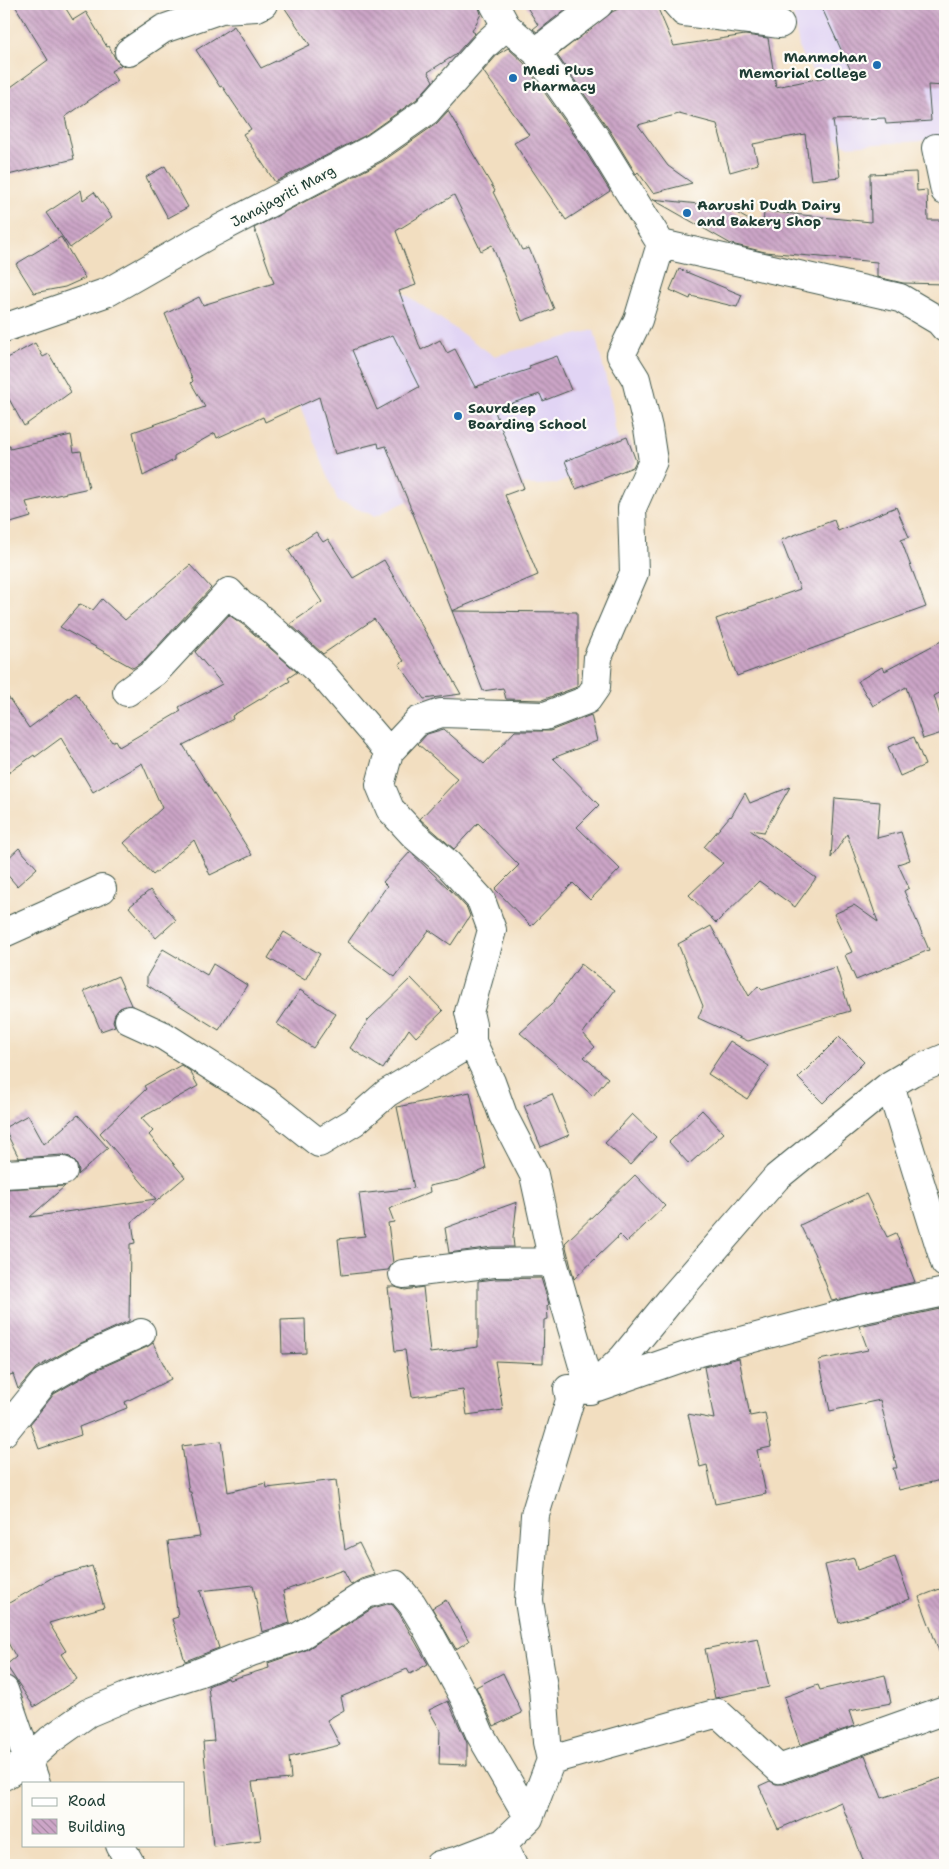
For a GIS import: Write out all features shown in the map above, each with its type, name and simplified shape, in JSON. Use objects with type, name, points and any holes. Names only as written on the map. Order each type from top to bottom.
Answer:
[{"type":"street","points":[[129,52],[163,29],[221,9],[257,7],[263,4]]},
{"type":"street","points":[[536,52],[599,4]]},
{"type":"street","points":[[677,4],[684,12],[780,24]]},
{"type":"street","points":[[500,15],[536,52],[597,140],[661,244],[900,298],[945,303]]},
{"type":"street","name":"Janajagriti Marg","points":[[4,328],[108,292],[210,234],[374,148],[427,111],[487,43],[500,15]]},
{"type":"street","points":[[936,148],[945,191]]},
{"type":"street","points":[[590,1390],[552,1262],[534,1175],[503,1115],[491,1082],[472,1042],[472,1025],[469,1012],[492,930],[481,900],[448,864],[414,835],[390,809],[380,784],[389,752],[418,721],[441,713],[545,716],[587,700],[596,687],[598,657],[634,573],[632,508],[653,461],[648,428],[636,379],[621,355],[638,320],[661,244]]},
{"type":"street","points":[[900,298],[939,321],[945,328]]},
{"type":"street","points":[[127,692],[155,672],[230,592],[242,605],[254,613],[324,675],[389,752]]},
{"type":"street","points":[[4,933],[102,889]]},
{"type":"street","points":[[128,1020],[164,1036],[266,1101],[319,1143],[354,1122],[387,1093],[472,1042]]},
{"type":"street","points":[[590,1390],[623,1358],[672,1298],[777,1177],[890,1086],[912,1072],[945,1058]]},
{"type":"street","points":[[890,1086],[945,1263]]},
{"type":"street","points":[[4,1174],[63,1171]]},
{"type":"street","points":[[403,1274],[494,1263],[552,1262]]},
{"type":"street","points":[[438,1865],[460,1860],[508,1854],[529,1818],[551,1760],[547,1742],[543,1687],[529,1601],[535,1515],[570,1400],[568,1389],[590,1390],[689,1355],[862,1309],[945,1292]]},
{"type":"street","points":[[4,1432],[44,1382],[87,1357],[141,1333]]},
{"type":"street","points":[[31,1772],[50,1740],[88,1713],[133,1694],[298,1637],[366,1594],[396,1584],[412,1604],[426,1627],[465,1699],[480,1734],[529,1818]]},
{"type":"street","points":[[4,1690],[31,1772]]},
{"type":"street","points":[[551,1760],[718,1713],[779,1770],[945,1710]]},
{"type":"street","points":[[4,1776],[31,1772]]},
{"type":"street","points":[[121,1846],[131,1865]]},
{"type":"shaded area","name":"Manmohan Memorial College","points":[[791,4],[945,4],[945,130],[938,140],[847,146],[815,126],[820,98],[817,78],[800,52]]},
{"type":"shaded area","name":"Saurdeep Boarding School","points":[[401,291],[494,356],[594,330],[612,403],[615,429],[623,457],[556,484],[535,485],[459,478],[375,516],[338,501],[273,340]]},
{"type":"building","points":[[14,4],[63,4],[73,20],[86,12],[107,47],[109,46],[116,60],[121,65],[111,71],[117,81],[65,117],[74,159],[4,176],[4,92],[48,60]]},
{"type":"building","points":[[282,4],[478,4],[481,14],[472,31],[475,33],[455,55],[428,72],[433,81],[417,99],[366,135],[275,182],[243,134],[251,129],[196,50],[234,26],[261,68],[310,45]]},
{"type":"building","points":[[525,4],[571,5],[537,32],[533,29],[538,25]]},
{"type":"building","points":[[628,4],[656,4],[674,46],[745,35],[768,38],[776,87],[831,76],[831,72],[851,71],[820,4],[945,4],[945,86],[928,85],[931,121],[886,124],[885,118],[833,120],[840,177],[811,180],[805,134],[753,144],[758,164],[730,172],[717,124],[679,114],[638,125],[668,166],[692,183],[653,193],[638,172],[636,174],[610,131],[557,55],[612,12]]},
{"type":"building","points":[[508,48],[524,63],[584,149],[610,191],[566,220],[514,143],[529,135],[483,71],[498,54]]},
{"type":"building","points":[[448,111],[495,191],[493,192],[522,250],[529,248],[554,309],[522,321],[492,245],[481,251],[454,195],[396,231],[416,285],[399,291],[421,350],[440,340],[447,353],[455,349],[475,387],[530,369],[529,366],[557,356],[571,390],[543,401],[540,394],[494,409],[524,488],[505,495],[538,575],[452,611],[386,446],[379,448],[378,443],[335,454],[319,397],[265,422],[263,417],[217,438],[215,433],[174,456],[174,460],[143,476],[133,432],[205,407],[191,383],[193,381],[165,314],[199,297],[203,305],[274,283],[254,228],[383,161],[436,124]],"holes":[[[393,335],[419,387],[377,410],[352,350]]]},
{"type":"building","points":[[165,166],[188,207],[168,218],[146,177]]},
{"type":"building","points":[[916,172],[917,191],[927,190],[928,220],[945,220],[945,284],[903,283],[877,277],[877,262],[765,252],[731,244],[652,199],[726,207],[763,228],[764,211],[871,222],[870,174]]},
{"type":"building","points":[[81,190],[83,200],[94,192],[112,217],[70,248],[46,213]]},
{"type":"building","points":[[61,237],[85,278],[65,287],[34,293],[16,264]]},
{"type":"building","points":[[679,269],[742,295],[737,307],[691,296],[690,299],[670,290]]},
{"type":"building","points":[[35,343],[43,357],[49,354],[71,392],[24,426],[4,390],[4,360]]},
{"type":"building","points":[[71,435],[74,452],[81,451],[89,488],[26,502],[31,517],[4,525],[4,447],[10,446],[10,449]]},
{"type":"building","points":[[627,437],[636,461],[633,467],[576,489],[565,461]]},
{"type":"building","points":[[896,507],[909,537],[901,540],[926,607],[737,676],[716,619],[800,589],[781,540],[834,520],[838,531]]},
{"type":"building","points":[[316,532],[323,542],[328,539],[353,578],[384,560],[461,694],[424,699],[399,664],[404,661],[374,619],[323,654],[290,624],[322,602],[288,550]]},
{"type":"building","points":[[190,565],[211,588],[145,660],[133,668],[60,627],[80,604],[93,610],[102,599],[125,620]]},
{"type":"building","points":[[452,611],[577,612],[577,687],[542,700],[506,699],[503,688],[483,691]]},
{"type":"building","points":[[229,615],[245,626],[297,672],[288,678],[290,681],[232,716],[233,719],[183,745],[252,855],[210,875],[194,840],[153,875],[124,843],[162,808],[142,763],[93,792],[61,738],[4,776],[4,691],[29,728],[76,693],[112,742],[115,740],[119,747],[181,711],[179,707],[222,684],[195,652]]},
{"type":"building","points":[[945,639],[945,690],[934,696],[945,732],[923,739],[906,687],[873,706],[858,681],[882,667],[885,671]]},
{"type":"building","points":[[591,715],[597,741],[553,758],[599,805],[577,827],[620,869],[590,900],[573,883],[531,926],[495,889],[519,865],[478,823],[454,849],[420,819],[458,779],[418,744],[427,734],[444,729],[484,764],[515,731],[550,731]]},
{"type":"building","points":[[914,737],[925,765],[900,776],[888,747]]},
{"type":"building","points":[[790,787],[764,832],[750,830],[816,878],[795,907],[759,881],[716,923],[689,895],[723,863],[704,847],[731,817],[745,793],[750,803]]},
{"type":"building","points":[[835,798],[880,802],[877,838],[901,832],[910,860],[898,864],[909,888],[904,891],[929,950],[856,980],[845,955],[852,952],[834,914],[854,905],[878,922],[847,834],[831,858]]},
{"type":"building","points":[[19,848],[37,868],[17,886],[4,871],[4,862]]},
{"type":"building","points":[[410,852],[467,908],[470,916],[451,945],[429,930],[395,977],[348,942],[387,886],[383,882]]},
{"type":"building","points":[[150,890],[176,920],[156,938],[129,907]]},
{"type":"building","points":[[711,926],[749,996],[758,986],[762,990],[836,967],[850,1011],[748,1041],[698,1018],[703,1006],[678,944]]},
{"type":"building","points":[[284,932],[320,954],[305,980],[268,958]]},
{"type":"building","points":[[163,949],[207,975],[213,964],[247,985],[219,1030],[147,985],[147,976]]},
{"type":"building","points":[[581,964],[615,990],[583,1033],[595,1047],[584,1057],[608,1078],[593,1096],[520,1033],[551,1005]]},
{"type":"building","points":[[118,976],[131,1005],[120,1008],[115,1014],[113,1021],[115,1026],[101,1031],[84,991]]},
{"type":"building","points":[[411,978],[443,1011],[416,1037],[409,1029],[383,1069],[350,1048],[368,1020]]},
{"type":"building","points":[[300,990],[336,1014],[313,1048],[277,1024]]},
{"type":"building","points":[[839,1037],[864,1062],[823,1103],[798,1078]]},
{"type":"building","points":[[730,1041],[769,1066],[747,1099],[708,1074]]},
{"type":"building","points":[[181,1065],[190,1071],[198,1086],[141,1118],[153,1131],[149,1135],[185,1177],[132,1222],[135,1243],[130,1244],[129,1321],[81,1343],[36,1368],[18,1389],[13,1374],[4,1377],[4,1189],[65,1186],[30,1217],[156,1199],[100,1133],[146,1089],[144,1086]]},
{"type":"building","points":[[470,1092],[486,1169],[459,1180],[429,1186],[430,1192],[389,1209],[394,1222],[388,1223],[393,1263],[388,1270],[342,1275],[338,1239],[365,1236],[359,1194],[414,1188],[397,1107]]},
{"type":"building","points":[[552,1094],[569,1135],[541,1147],[524,1106]]},
{"type":"building","points":[[702,1110],[724,1133],[689,1164],[669,1142]]},
{"type":"building","points":[[632,1114],[656,1137],[630,1165],[605,1143]]},
{"type":"building","points":[[28,1115],[44,1144],[78,1115],[108,1148],[78,1175],[79,1170],[76,1163],[70,1157],[62,1155],[19,1158],[4,1128]]},
{"type":"building","points":[[635,1175],[665,1206],[627,1242],[620,1235],[574,1279],[565,1243]]},
{"type":"building","points":[[866,1194],[887,1237],[896,1233],[915,1282],[832,1301],[814,1253],[800,1225]]},
{"type":"building","points":[[517,1202],[513,1238],[514,1247],[492,1247],[449,1253],[445,1228]]},
{"type":"building","points":[[541,1278],[549,1304],[547,1306],[548,1319],[544,1320],[543,1363],[495,1361],[503,1410],[467,1415],[463,1390],[412,1397],[405,1350],[395,1351],[388,1287],[405,1290],[423,1287],[430,1353],[478,1347],[478,1281]]},
{"type":"building","points":[[945,1308],[945,1479],[899,1490],[893,1468],[897,1468],[880,1400],[830,1411],[819,1360],[868,1350],[859,1326]]},
{"type":"building","points":[[305,1319],[306,1353],[282,1354],[281,1320]]},
{"type":"building","points":[[153,1343],[171,1379],[125,1402],[127,1408],[79,1427],[81,1435],[39,1449],[30,1424],[54,1394],[94,1371]]},
{"type":"building","points":[[739,1358],[750,1416],[765,1413],[771,1447],[757,1450],[766,1494],[715,1504],[707,1465],[700,1467],[688,1414],[714,1419],[704,1367]]},
{"type":"building","points":[[221,1441],[228,1492],[266,1483],[267,1488],[336,1480],[345,1550],[359,1543],[375,1575],[361,1579],[351,1585],[343,1570],[283,1591],[290,1623],[262,1632],[253,1585],[200,1591],[219,1648],[185,1661],[172,1619],[178,1617],[168,1541],[200,1537],[191,1492],[189,1492],[182,1446]]},
{"type":"building","points":[[895,1557],[910,1599],[868,1615],[839,1623],[825,1565],[854,1558],[857,1570]]},
{"type":"building","points":[[92,1566],[104,1607],[49,1623],[66,1651],[61,1654],[77,1679],[34,1707],[6,1665],[16,1657],[4,1636],[4,1606],[53,1577]]},
{"type":"building","points":[[945,1587],[945,1661],[943,1662],[919,1597]]},
{"type":"building","points":[[446,1600],[469,1641],[456,1649],[432,1608]]},
{"type":"building","points":[[391,1603],[399,1613],[428,1664],[410,1674],[407,1669],[341,1697],[344,1710],[327,1720],[340,1745],[289,1757],[291,1779],[252,1782],[261,1840],[213,1846],[203,1742],[214,1741],[208,1686],[228,1678],[229,1680],[269,1668],[268,1663],[306,1650],[373,1608]]},
{"type":"building","points":[[758,1638],[769,1687],[715,1698],[705,1649]]},
{"type":"building","points":[[503,1673],[522,1713],[494,1726],[476,1687]]},
{"type":"building","points":[[885,1675],[891,1703],[849,1711],[854,1726],[800,1745],[784,1697],[818,1685],[820,1690]]},
{"type":"building","points":[[448,1701],[467,1743],[467,1765],[439,1764],[440,1730],[429,1710]]},
{"type":"building","points":[[865,1755],[882,1798],[945,1777],[945,1865],[865,1865],[841,1802],[778,1829],[759,1786],[770,1781],[776,1784],[784,1784]]},
{"type":"place","name":"Manmohan Memorial College","points":[[877,65]]},
{"type":"place","name":"Medi Plus Pharmacy","points":[[513,78]]},
{"type":"place","name":"Aarushi Dudh Dairy and Bakery Shop","points":[[687,213]]},
{"type":"place","name":"Saurdeep Boarding School","points":[[458,416]]}]
